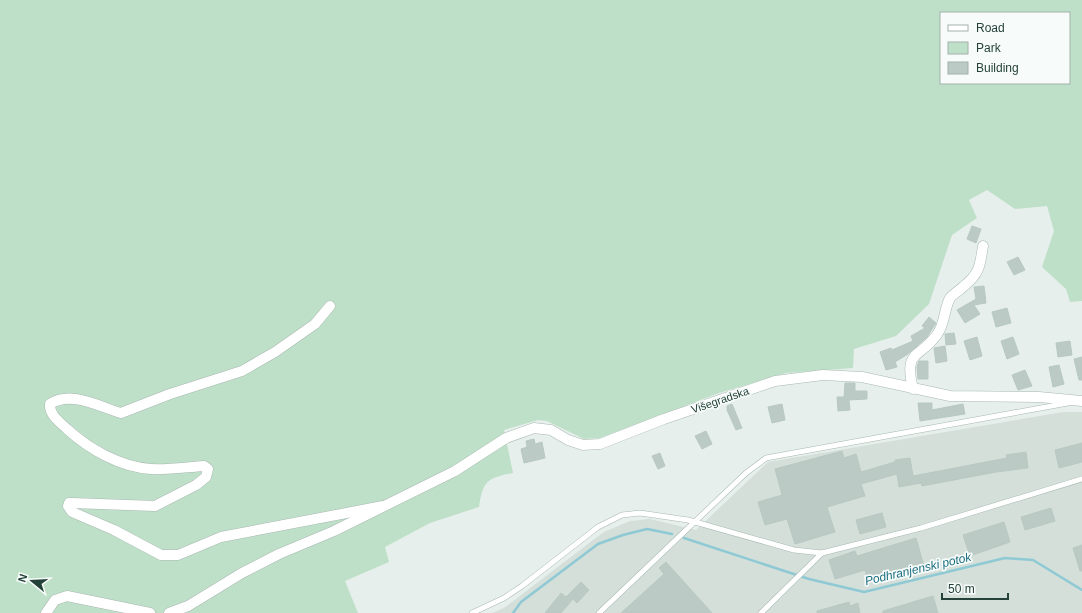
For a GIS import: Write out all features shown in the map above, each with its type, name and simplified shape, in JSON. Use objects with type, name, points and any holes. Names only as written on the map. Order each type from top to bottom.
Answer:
[{"type":"street","points":[[913,389],[910,366],[912,357],[932,342],[939,332],[946,306],[951,296],[975,277],[978,271],[983,246]]},
{"type":"street","points":[[330,306],[315,324],[275,352],[242,370],[170,394],[121,413],[83,401],[64,398],[56,400],[50,404],[50,409],[53,416],[82,442],[128,465],[152,469],[204,466],[208,469],[206,477],[196,485],[155,506],[72,503],[68,506],[72,512],[114,530],[161,555],[178,555],[222,537],[383,506]]},
{"type":"street","name":"Višegradska","points":[[383,506],[455,471],[506,438],[534,428],[551,430],[568,440],[583,445],[600,444],[664,419],[768,383],[799,377],[824,375],[862,377],[950,396],[1039,397],[1081,401]]},
{"type":"street","points":[[170,613],[188,606],[242,573],[279,554],[334,531],[383,506]]},
{"type":"street","points":[[46,613],[55,600],[67,596],[150,613]]},
{"type":"lane","points":[[599,613],[746,473],[766,458],[1081,401]]},
{"type":"lane","points":[[472,613],[504,598],[528,582],[598,527],[622,515],[640,513],[688,520],[794,550],[822,553],[921,528],[1082,479]]},
{"type":"lane","points":[[761,613],[822,553]]},
{"type":"shaded area","points":[[1063,412],[1082,412],[1082,613],[492,613],[504,608],[604,532],[630,521],[650,519],[696,530],[768,462]]},
{"type":"green space","points":[[0,0],[1082,0],[1082,301],[1070,302],[1066,289],[1042,267],[1054,231],[1047,206],[1015,209],[987,190],[969,200],[977,218],[952,235],[929,304],[896,336],[854,349],[853,368],[786,373],[719,393],[600,438],[584,439],[547,421],[538,420],[504,430],[513,473],[497,477],[488,482],[482,491],[479,507],[430,523],[385,547],[389,562],[345,581],[358,613],[0,613]]},
{"type":"building","points":[[972,226],[981,229],[976,243],[967,239]]},
{"type":"building","points":[[1018,257],[1025,270],[1014,275],[1007,262]]},
{"type":"building","points":[[984,286],[986,303],[974,305],[980,314],[965,323],[957,310],[976,299],[974,287]]},
{"type":"building","points":[[1007,308],[1011,323],[996,327],[992,312]]},
{"type":"building","points":[[929,317],[936,323],[927,337],[908,354],[895,362],[897,367],[886,370],[880,352],[891,348],[892,350],[913,341],[911,336],[925,328],[922,326]]},
{"type":"building","points":[[954,333],[956,344],[946,345],[945,334]]},
{"type":"building","points":[[977,337],[982,356],[970,360],[964,341]]},
{"type":"building","points":[[1013,337],[1019,354],[1007,359],[1001,341]]},
{"type":"building","points":[[1070,341],[1072,355],[1058,357],[1056,343]]},
{"type":"building","points":[[945,346],[947,361],[936,363],[934,348]]},
{"type":"building","points":[[1082,357],[1082,380],[1079,380],[1074,359]]},
{"type":"building","points":[[919,361],[928,361],[928,379],[918,379],[917,367]]},
{"type":"building","points":[[1059,365],[1064,384],[1053,387],[1049,367]]},
{"type":"building","points":[[1025,370],[1032,386],[1018,390],[1012,375]]},
{"type":"building","points":[[845,383],[855,383],[855,391],[867,391],[867,399],[849,400],[850,410],[838,411],[837,397],[844,397]]},
{"type":"building","points":[[918,403],[932,403],[932,410],[963,404],[965,414],[920,421]]},
{"type":"building","points":[[732,404],[742,428],[736,430],[727,410],[727,406]]},
{"type":"building","points":[[782,404],[785,420],[772,423],[768,407]]},
{"type":"building","points":[[706,431],[712,444],[702,449],[695,436]]},
{"type":"building","points":[[534,439],[535,444],[542,442],[545,458],[524,463],[521,449],[527,447],[526,441]]},
{"type":"building","points":[[1082,443],[1082,462],[1059,468],[1055,450]]},
{"type":"building","points":[[842,451],[844,458],[856,454],[861,472],[895,462],[895,460],[910,458],[913,476],[1007,458],[1006,455],[1026,452],[1028,468],[996,472],[922,486],[921,483],[899,487],[897,474],[861,484],[865,496],[827,507],[835,532],[795,544],[787,519],[765,525],[758,502],[782,495],[775,469]]},
{"type":"building","points":[[660,453],[665,466],[658,469],[652,456]]},
{"type":"building","points":[[1051,508],[1055,521],[1025,530],[1021,517]]},
{"type":"building","points":[[882,513],[886,527],[860,534],[856,520]]},
{"type":"building","points":[[1004,522],[1010,542],[970,556],[963,535]]},
{"type":"building","points":[[916,538],[924,566],[869,583],[865,570],[835,579],[829,560],[855,551],[857,556]]},
{"type":"building","points":[[1082,545],[1082,571],[1080,571],[1073,548]]},
{"type":"building","points":[[666,562],[712,613],[621,613],[664,574],[659,568]]},
{"type":"building","points":[[581,582],[589,590],[577,603],[573,599],[561,613],[545,613],[561,593],[566,597]]},
{"type":"building","points":[[933,596],[938,613],[883,613],[883,611]]},
{"type":"building","points":[[849,602],[850,606],[858,603],[860,613],[817,613],[817,611]]},
{"type":"waterway","name":"Podhranjenski potok","points":[[513,613],[521,602],[598,544],[623,535],[647,529],[672,534]]},
{"type":"waterway","name":"Podhranjenski potok","points":[[684,538],[809,579],[864,592],[1005,558],[1033,560],[1082,590]]}]
